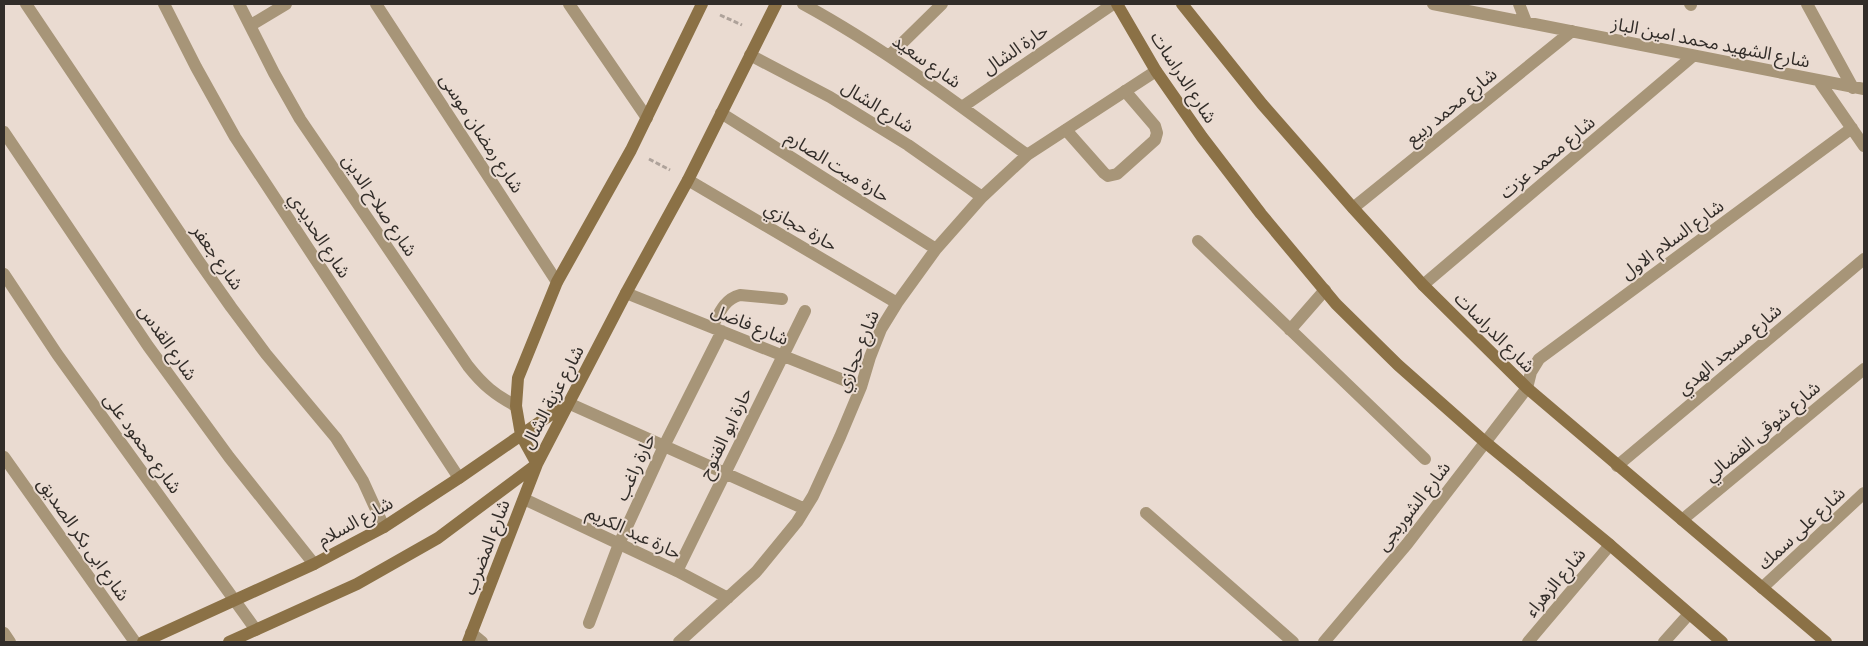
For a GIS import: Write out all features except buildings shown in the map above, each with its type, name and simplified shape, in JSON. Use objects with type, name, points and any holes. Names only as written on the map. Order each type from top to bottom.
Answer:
[{"type":"street","name":"شارع جعفر","points":[[26,4],[220,291],[266,354],[336,438],[363,481],[384,527]]},
{"type":"street","name":"شارع الحديدي","points":[[164,4],[235,137],[460,478]]},
{"type":"street","name":"شارع صلاح الدين","points":[[240,4],[274,73],[300,119],[468,366],[481,383],[497,396],[516,406]]},
{"type":"street","points":[[251,25],[286,4]]},
{"type":"street","name":"شارع رمضان موسى","points":[[376,4],[557,282]]},
{"type":"street","points":[[569,4],[647,118]]},
{"type":"street","name":"شارع عزبة الشال","points":[[537,464],[568,402],[688,180],[776,4]]},
{"type":"street","name":"شارع سعيد","points":[[802,4],[836,22],[889,56],[1026,155]]},
{"type":"street","points":[[889,56],[942,4]]},
{"type":"street","name":"حارة الشال","points":[[962,107],[1112,4]]},
{"type":"street","name":"شارع الدراسات","points":[[1117,4],[1156,71],[1202,137],[1325,290],[1398,365],[1484,442],[1610,545],[1722,642]]},
{"type":"street","name":"شارع الشهيد محمد امين الباز","points":[[1433,4],[1859,89]]},
{"type":"street","points":[[1519,4],[1526,22]]},
{"type":"street","points":[[1807,4],[1859,89]]},
{"type":"street","name":"شارع عزبة الشال","points":[[537,464],[521,435],[516,406],[518,378],[557,282],[631,150],[702,5]]},
{"type":"street","name":"شارع الدراسات","points":[[1185,5],[1262,104],[1352,208],[1423,285],[1527,388],[1826,642]]},
{"type":"street","name":"شارع محمد ربيع","points":[[1352,208],[1572,31]]},
{"type":"street","name":"شارع الشال","points":[[750,55],[830,97],[885,130],[982,197]]},
{"type":"street","name":"شارع محمد عزت","points":[[1423,285],[1693,56]]},
{"type":"street","name":"شارع حجازي","points":[[679,642],[756,572],[778,547],[805,509],[820,481],[861,387],[881,329],[897,303],[936,249],[982,197],[1026,155],[1156,71]]},
{"type":"street","points":[[1819,81],[1864,146]]},
{"type":"street","points":[[1066,130],[1104,173],[1108,176],[1118,174],[1155,140],[1158,133],[1155,126],[1125,91]]},
{"type":"street","name":"حارة ميت الصارم","points":[[721,113],[936,249]]},
{"type":"street","name":"شارع السلام الاول","points":[[1527,388],[1531,372],[1539,359],[1852,128]]},
{"type":"street","name":"شارع القدس","points":[[4,132],[148,346],[229,456],[314,564]]},
{"type":"street","name":"حارة حجازي","points":[[688,180],[897,303]]},
{"type":"street","points":[[1198,241],[1425,459]]},
{"type":"street","name":"شارع مسجد الهدي","points":[[1617,466],[1864,259]]},
{"type":"street","name":"شارع محمود على","points":[[4,274],[57,354],[256,630]]},
{"type":"street","points":[[1290,330],[1325,290]]},
{"type":"street","name":"شارع فاضل","points":[[626,293],[861,387]]},
{"type":"street","name":"حارة راغب","points":[[589,623],[619,544],[717,329],[725,303],[734,296],[740,295],[782,299]]},
{"type":"street","name":"حارة ابو الفتوح","points":[[677,571],[805,311]]},
{"type":"street","name":"شارع شوقى الفضالي","points":[[1682,520],[1864,369]]},
{"type":"street","name":"شارع الشوربجى","points":[[1329,640],[1407,544],[1527,388]]},
{"type":"street","name":"شارع السلام","points":[[143,642],[314,564],[384,527],[460,478],[568,402]]},
{"type":"street","points":[[568,402],[805,509]]},
{"type":"street","name":"شارع ابى بكر الصديق","points":[[4,457],[135,642]]},
{"type":"street","points":[[229,642],[357,584],[438,538],[537,464]]},
{"type":"street","name":"شارع المضرب","points":[[470,637],[537,464]]},
{"type":"street","name":"شارع على سمك","points":[[1762,588],[1864,493]]},
{"type":"street","name":"حارة عبد الكريم","points":[[524,499],[677,571],[728,598]]},
{"type":"street","points":[[1146,514],[1292,642]]},
{"type":"street","name":"شارع الزهراء","points":[[1528,642],[1610,545]]},
{"type":"street","points":[[1664,642],[1689,614]]},
{"type":"street","points":[[4,633],[10,642]]},
{"type":"street","points":[[470,637],[482,642]]},
{"type":"path","points":[[702,5],[760,34]]},
{"type":"path","points":[[631,150],[688,180]]}]
